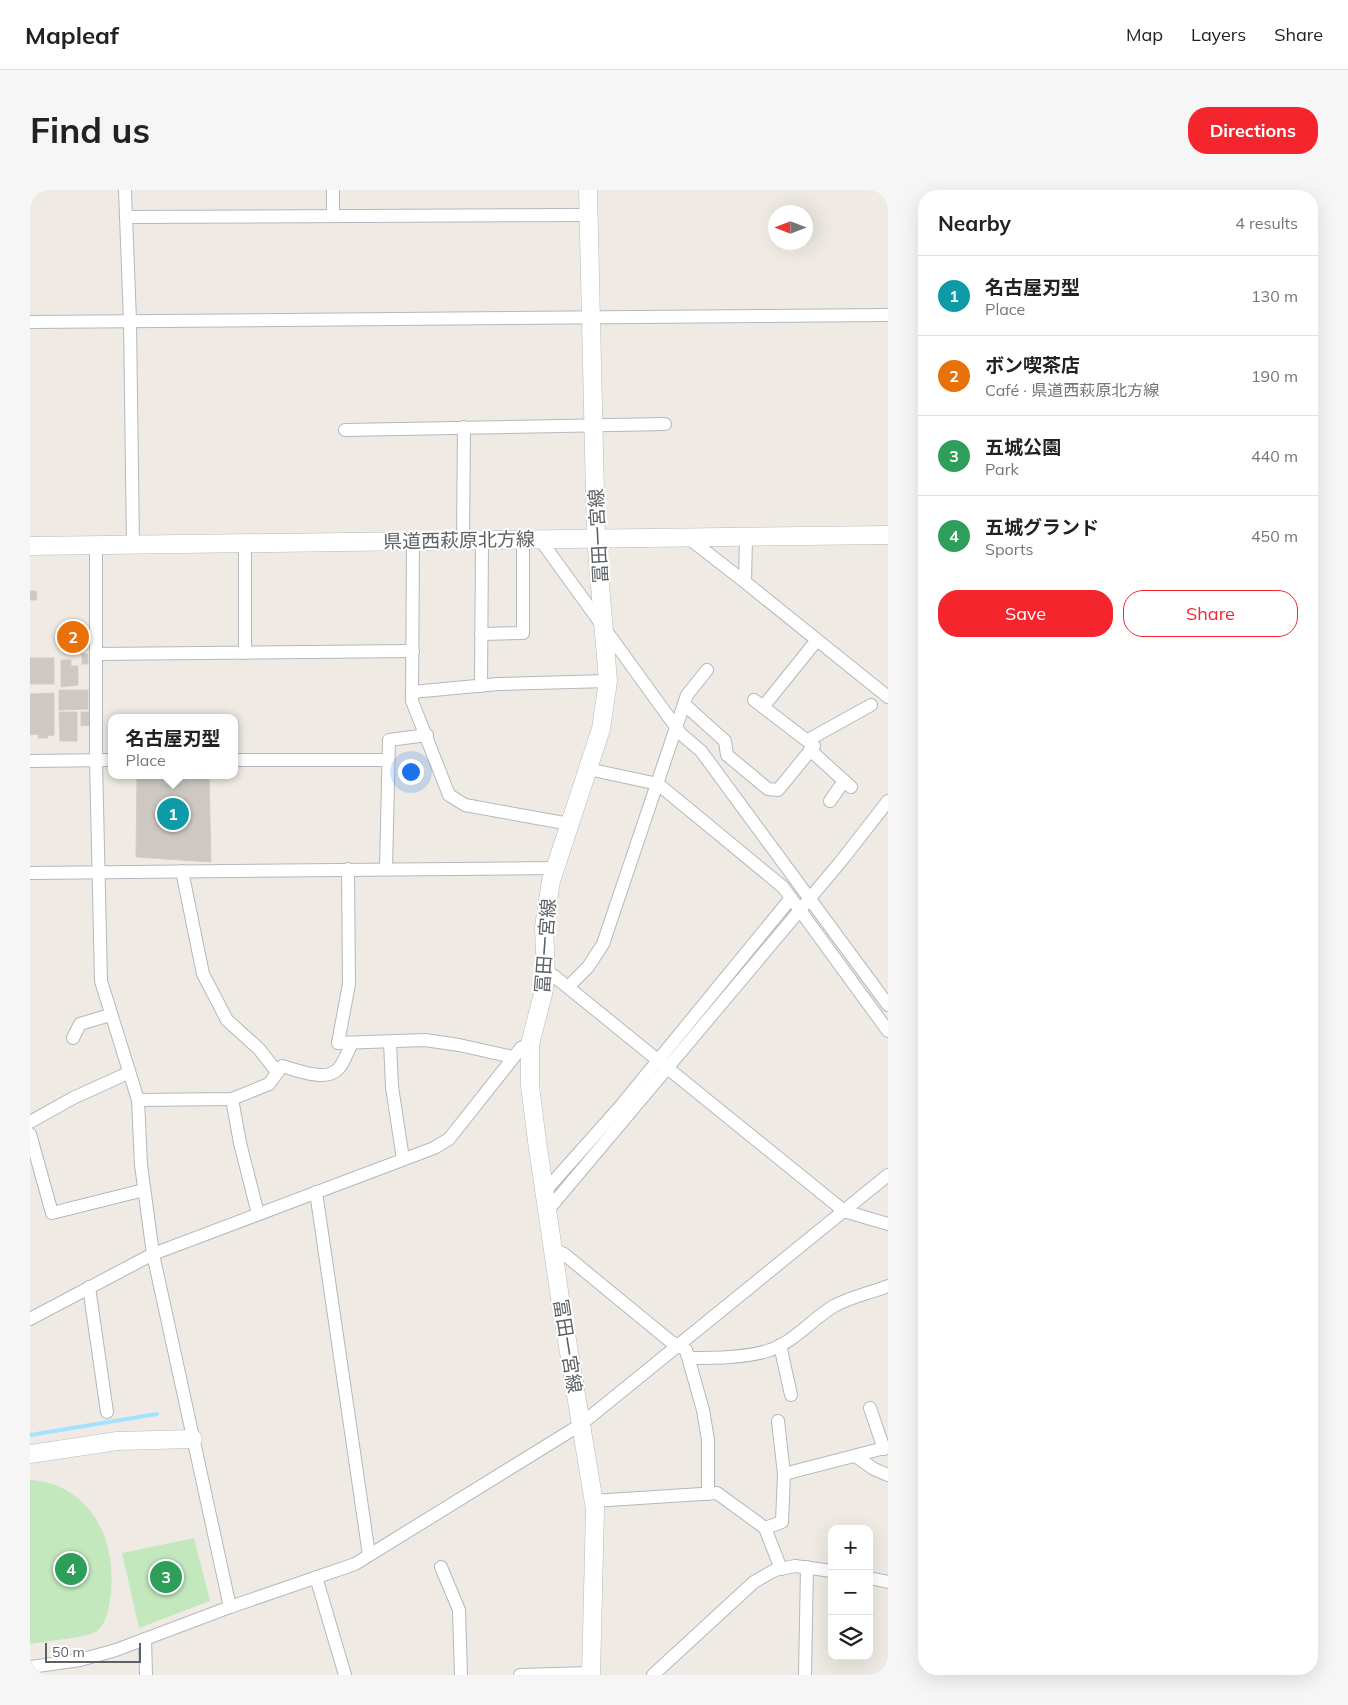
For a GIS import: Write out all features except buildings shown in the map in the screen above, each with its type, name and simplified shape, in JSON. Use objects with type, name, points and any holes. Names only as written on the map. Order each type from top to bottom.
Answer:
[{"type":"main road","name":"冨田一宮線","points":[[588,190],[596,537],[608,681],[601,729],[551,881],[544,927],[546,975],[530,1044],[530,1086],[580,1425],[594,1501],[591,1674]]},
{"type":"main road","name":"県道西萩原北方線","points":[[30,546],[133,546],[596,537],[888,535]]},
{"type":"main road","points":[[30,1454],[117,1441],[193,1439]]},
{"type":"street","points":[[125,190],[130,321],[133,546]]},
{"type":"street","points":[[333,216],[334,190]]},
{"type":"street","points":[[126,217],[588,215]]},
{"type":"street","points":[[30,322],[888,315]]},
{"type":"street","points":[[345,430],[664,424]]},
{"type":"street","points":[[463,540],[464,427]]},
{"type":"street","points":[[744,582],[746,536]]},
{"type":"street","points":[[687,537],[888,697]]},
{"type":"street","points":[[531,538],[604,628],[676,727],[701,751],[888,1005]]},
{"type":"street","points":[[481,634],[523,633],[531,538]]},
{"type":"street","points":[[481,686],[482,539]]},
{"type":"street","points":[[413,541],[412,700],[449,795],[465,805],[570,824]]},
{"type":"street","points":[[245,544],[245,653]]},
{"type":"street","points":[[96,546],[96,760],[101,981],[128,1073],[138,1100],[144,1190],[153,1254],[230,1607]]},
{"type":"street","points":[[817,640],[759,704],[809,745],[847,784],[830,801]]},
{"type":"street","points":[[96,654],[413,652]]},
{"type":"street","points":[[568,987],[588,967],[603,944],[684,704],[688,695],[707,670]]},
{"type":"street","points":[[412,692],[547,681],[608,681]]},
{"type":"street","points":[[684,704],[726,741],[727,755],[768,790],[778,790],[809,745],[872,705]]},
{"type":"street","points":[[386,868],[389,740],[427,735]]},
{"type":"street","points":[[30,761],[108,760]]},
{"type":"street","points":[[238,760],[388,760]]},
{"type":"street","points":[[588,769],[658,784],[783,887],[888,1031]]},
{"type":"street","points":[[545,1191],[800,910],[888,800]]},
{"type":"street","points":[[30,873],[386,868],[555,868]]},
{"type":"street","points":[[348,869],[349,984],[338,1043],[424,1040],[513,1057]]},
{"type":"street","points":[[182,871],[203,974],[227,1020],[259,1049],[278,1072]]},
{"type":"street","points":[[548,1210],[791,898]]},
{"type":"street","points":[[546,975],[554,976],[568,987],[844,1212],[888,1224]]},
{"type":"street","points":[[73,1038],[80,1024],[110,1015]]},
{"type":"street","points":[[390,1042],[392,1087],[403,1159]]},
{"type":"street","points":[[138,1100],[232,1100],[269,1084],[282,1066],[325,1075],[339,1069],[352,1043]]},
{"type":"street","points":[[30,1319],[153,1254],[434,1148],[449,1139],[513,1057],[521,1048],[530,1044]]},
{"type":"street","points":[[30,1122],[73,1098],[128,1073]]},
{"type":"street","points":[[232,1100],[240,1143],[258,1214]]},
{"type":"street","points":[[31,1139],[52,1213],[144,1190]]},
{"type":"street","points":[[36,1669],[89,1658],[116,1650],[230,1607],[355,1564],[580,1425],[888,1175]]},
{"type":"street","points":[[316,1192],[368,1555]]},
{"type":"street","points":[[553,1249],[564,1254],[670,1341],[686,1350],[703,1410],[708,1440],[708,1494]]},
{"type":"street","points":[[689,1358],[716,1358],[769,1350],[780,1345],[839,1303],[888,1286]]},
{"type":"street","points":[[89,1287],[107,1412]]},
{"type":"street","points":[[780,1345],[791,1395]]},
{"type":"street","points":[[784,1474],[858,1457],[886,1448],[870,1408]]},
{"type":"street","points":[[765,1528],[782,1522],[784,1474],[778,1421]]},
{"type":"street","points":[[858,1457],[874,1469],[888,1475]]},
{"type":"street","points":[[594,1501],[716,1494],[765,1528],[781,1569]]},
{"type":"street","points":[[653,1675],[754,1582],[781,1569],[795,1566],[828,1570]]},
{"type":"street","points":[[441,1567],[459,1610],[461,1675]]},
{"type":"street","points":[[805,1675],[807,1567]]},
{"type":"street","points":[[316,1577],[345,1675]]},
{"type":"street","points":[[873,1579],[888,1582]]},
{"type":"street","points":[[145,1639],[146,1675]]},
{"type":"street","points":[[520,1675],[591,1674]]},
{"type":"green space","points":[[30,1480],[52,1484],[70,1492],[85,1505],[97,1520],[105,1538],[110,1558],[112,1579],[110,1600],[104,1622],[98,1630],[89,1635],[30,1644]]},
{"type":"green space","points":[[194,1538],[210,1601],[139,1628],[122,1553]]},
{"type":"waterway","points":[[30,1435],[157,1414]]},
{"type":"place","name":"ボン喫茶店","points":[[73,637]]},
{"type":"place","name":"名古屋刃型","points":[[173,814]]},
{"type":"place","name":"五城グランド","points":[[71,1569]]},
{"type":"place","name":"五城公園","points":[[166,1577]]}]
